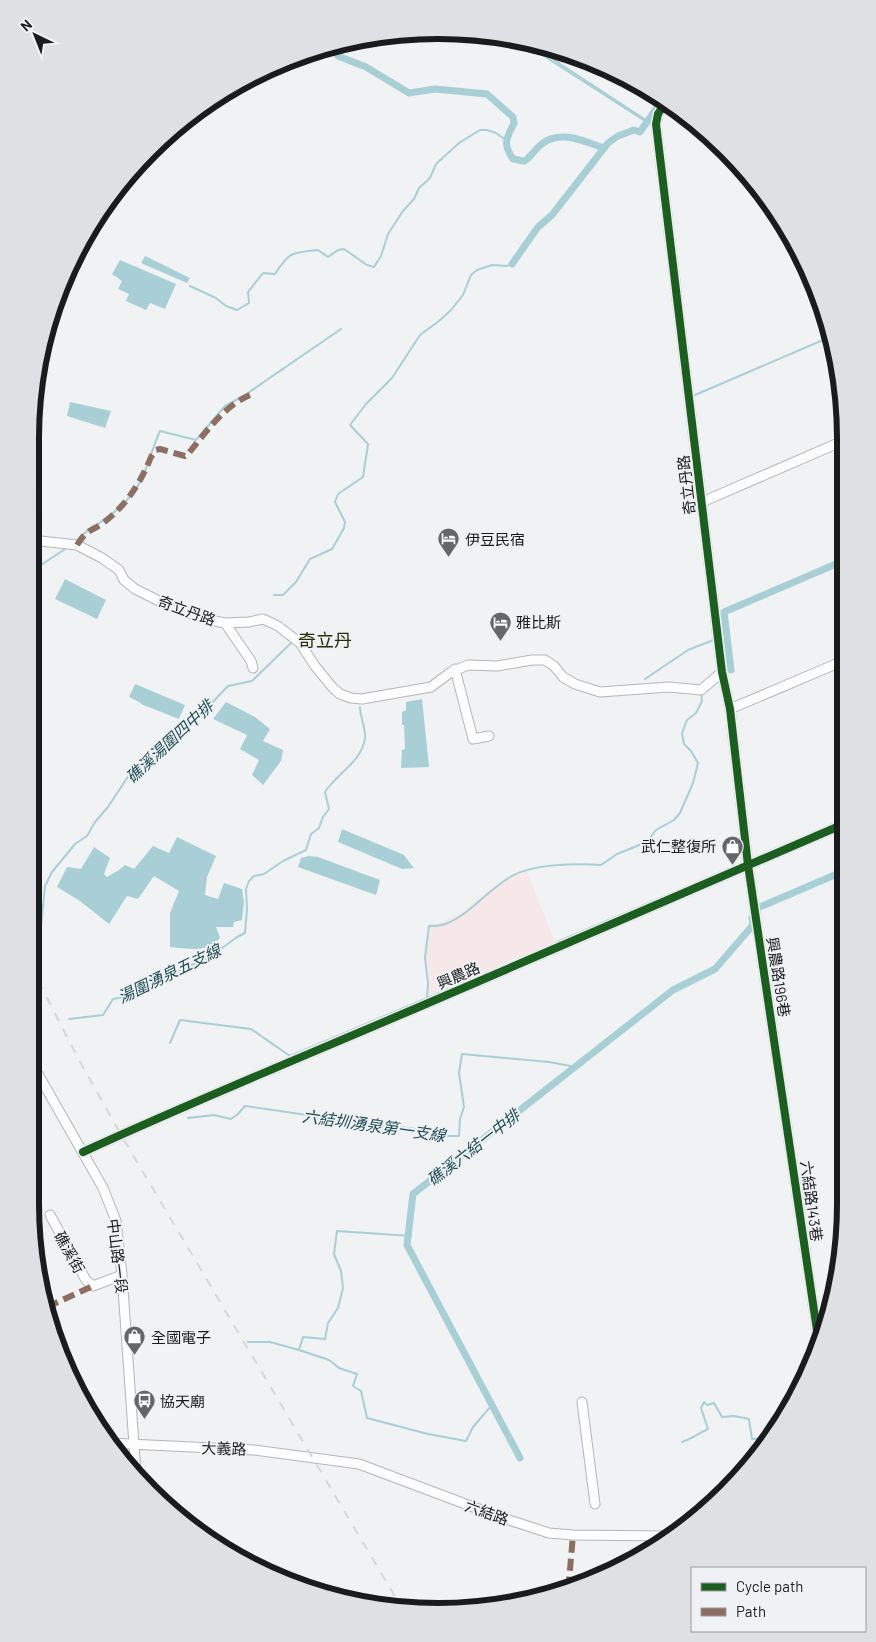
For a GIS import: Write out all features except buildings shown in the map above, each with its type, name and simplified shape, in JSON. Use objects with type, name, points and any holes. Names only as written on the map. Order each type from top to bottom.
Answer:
[{"type":"street","name":"奇立丹路","points":[[662,107],[656,124],[722,672],[730,709],[748,865]]},
{"type":"street","points":[[702,502],[837,444]]},
{"type":"street","name":"奇立丹路","points":[[39,541],[77,544],[119,570],[124,580],[135,589],[171,607],[225,623],[249,622],[263,618],[278,626],[300,643],[315,666],[333,688],[340,694],[351,698],[362,699],[430,687],[456,669],[468,666],[497,666],[532,660],[545,660],[554,666],[563,677],[575,684],[600,692],[657,687],[701,690],[722,672]]},
{"type":"street","points":[[225,623],[251,661],[253,668]]},
{"type":"street","points":[[730,709],[837,664]]},
{"type":"street","points":[[456,669],[473,739],[490,736]]},
{"type":"street","name":"興農路","points":[[83,1152],[150,1120],[479,982],[837,827]]},
{"type":"street","name":"興農路196巷","points":[[748,865],[782,1093]]},
{"type":"street","name":"中山路一段","points":[[39,1076],[103,1188],[116,1221],[122,1275],[136,1464]]},
{"type":"street","points":[[39,1085],[43,1083]]},
{"type":"street","name":"六結路143巷","points":[[782,1093],[817,1329]]},
{"type":"street","name":"礁溪街","points":[[50,1214],[86,1280],[93,1286],[122,1275]]},
{"type":"street","points":[[582,1402],[594,1504]]},
{"type":"street","name":"大義路","points":[[118,1443],[254,1450],[313,1458]]},
{"type":"street","name":"六結路","points":[[313,1458],[358,1464],[549,1533],[660,1536]]},
{"type":"shaded area","points":[[526,871],[555,942],[428,995],[429,974],[424,950],[429,927],[462,913],[503,880]]},
{"type":"water","points":[[145,256],[190,278],[187,283],[141,263]]},
{"type":"water","points":[[120,260],[176,284],[165,309],[150,303],[146,310],[126,301],[129,294],[118,289],[122,281],[112,274]]},
{"type":"water","points":[[70,402],[111,411],[105,428],[67,416]]},
{"type":"water","points":[[65,579],[106,600],[97,619],[55,599]]},
{"type":"water","points":[[135,684],[185,705],[179,719],[141,704],[129,697]]},
{"type":"water","points":[[422,699],[429,767],[401,768],[402,750],[405,749],[402,712],[406,710],[406,702]]},
{"type":"water","points":[[226,702],[255,717],[270,729],[263,741],[283,750],[281,761],[263,785],[252,775],[259,760],[240,749],[247,735],[213,719]]},
{"type":"water","points":[[342,829],[404,855],[414,868],[402,869],[338,842]]},
{"type":"water","points":[[177,837],[216,856],[207,877],[205,895],[218,899],[224,883],[242,889],[244,902],[242,920],[234,922],[233,927],[216,927],[220,938],[209,946],[197,949],[170,947],[170,913],[179,891],[154,876],[138,899],[127,896],[109,924],[80,901],[57,887],[67,867],[81,869],[94,847],[110,858],[104,874],[107,877],[125,865],[134,869],[153,846],[169,853]]},
{"type":"water","points":[[309,856],[318,857],[380,880],[376,895],[298,867],[301,858]]},
{"type":"waterway","points":[[536,51],[649,122]]},
{"type":"waterway","points":[[336,52],[338,56],[366,67],[409,93],[435,89],[487,94],[513,117],[514,123],[507,141],[508,149],[513,159],[524,161],[543,143],[560,137],[567,137],[604,148]]},
{"type":"waterway","points":[[543,53],[649,122]]},
{"type":"waterway","points":[[512,264],[538,227],[552,215],[608,143],[618,136],[634,130],[640,132],[658,106]]},
{"type":"waterway","points":[[190,286],[237,310],[249,303],[248,292],[263,273],[275,274],[284,261],[296,253],[318,250],[328,257],[338,250],[344,249],[367,265],[374,267],[381,256],[388,234],[403,211],[414,199],[419,188],[430,178],[436,164],[459,143],[480,130],[496,133],[506,140]]},
{"type":"waterway","points":[[274,595],[283,595],[296,582],[310,559],[332,549],[344,528],[345,522],[335,502],[338,494],[363,477],[368,444],[350,425],[366,404],[392,378],[420,335],[451,310],[463,295],[471,275],[477,270],[492,265],[507,266],[512,264]]},
{"type":"waterway","points":[[76,542],[86,532],[113,513],[132,494],[142,478],[160,431],[196,440],[225,406],[245,395],[341,329]]},
{"type":"waterway","points":[[695,395],[825,339]]},
{"type":"waterway","points":[[39,567],[68,547]]},
{"type":"waterway","points":[[731,670],[724,612],[837,564]]},
{"type":"waterway","points":[[645,679],[688,650],[716,639]]},
{"type":"waterway","name":"礁溪湯圍四中排","points":[[39,930],[41,927],[45,886],[52,872],[75,844],[87,836],[129,775],[163,749],[228,686],[252,681],[291,643]]},
{"type":"waterway","points":[[170,1043],[180,1020],[251,1029],[290,1056],[427,998],[428,983],[425,958],[429,926],[443,925],[456,919],[502,882],[519,873],[554,865],[601,865],[617,854],[647,842],[656,830],[674,820],[680,813],[693,783],[698,763],[684,744],[682,733],[687,720],[696,713],[702,701],[701,693]]},
{"type":"waterway","points":[[724,700],[725,707]]},
{"type":"waterway","name":"湯圍湧泉五支線","points":[[69,1019],[103,1015],[113,999],[128,996],[210,957],[245,933],[246,889],[249,881],[254,876],[264,874],[283,861],[306,850],[311,834],[319,828],[323,817],[329,809],[325,792],[359,754],[365,738],[360,707]]},
{"type":"waterway","points":[[760,907],[837,874]]},
{"type":"waterway","points":[[557,942],[663,897]]},
{"type":"waterway","name":"礁溪六結一中排","points":[[520,1458],[407,1245],[413,1194],[673,990],[715,969],[753,925],[752,918]]},
{"type":"waterway","points":[[427,998],[497,969]]},
{"type":"waterway","name":"六結圳湧泉第一支線","points":[[188,1118],[214,1115],[231,1119],[245,1106],[307,1115],[311,1118],[385,1125],[439,1132],[447,1136],[459,1136],[460,1119],[464,1107],[459,1073],[462,1054],[549,1062],[576,1067]]},
{"type":"waterway","points":[[299,1350],[303,1337],[325,1339],[328,1323],[338,1308],[343,1288],[341,1271],[334,1254],[337,1231],[411,1236]]},
{"type":"waterway","points":[[248,1342],[270,1342],[299,1350],[329,1360],[339,1368],[357,1374],[353,1386],[361,1391],[367,1418],[428,1434],[466,1441],[473,1427],[492,1405]]},
{"type":"waterway","points":[[682,1442],[708,1429],[701,1408],[704,1402],[707,1405],[714,1403],[722,1417],[734,1416],[749,1419],[752,1439],[761,1438]]},
{"type":"railway","points":[[39,982],[121,1135],[398,1601]]},
{"type":"marked path","points":[[77,545],[86,533],[103,523],[126,501],[156,450],[160,449],[185,456],[224,413],[250,395]]},
{"type":"marked path","points":[[52,1305],[93,1286]]},
{"type":"marked path","points":[[569,1581],[573,1535]]},
{"type":"cycle path","points":[[662,108],[658,114],[656,124],[722,672],[730,709],[748,865],[817,1329]]},
{"type":"cycle path","points":[[83,1152],[209,1096],[837,827]]},
{"type":"place","name":"伊豆民宿","points":[[449,558]]},
{"type":"place","name":"雅比斯","points":[[500,641]]},
{"type":"place","name":"武仁整復所","points":[[732,865]]},
{"type":"place","name":"全國電子","points":[[135,1356]]},
{"type":"place","name":"協天廟","points":[[144,1420]]},
{"type":"district","name":"奇立丹","points":[[325,640]]}]
